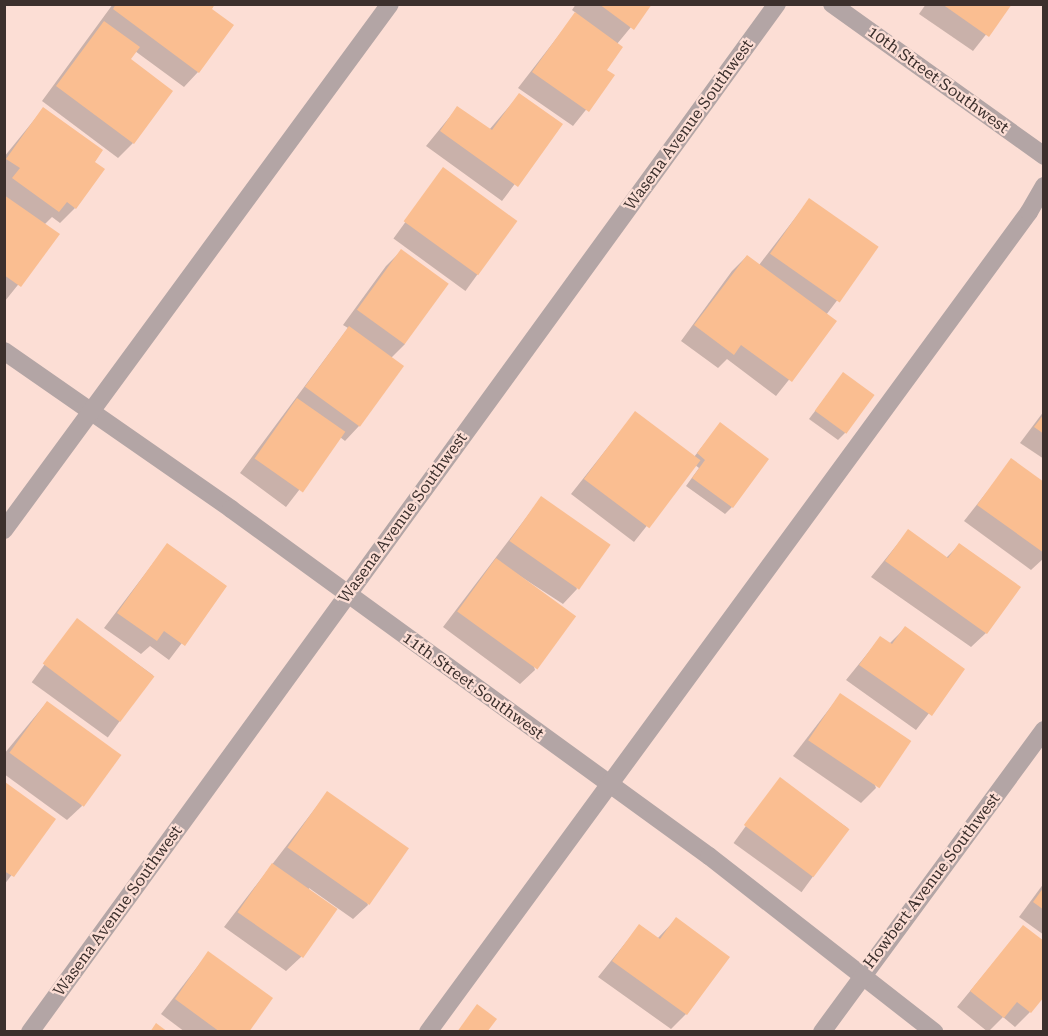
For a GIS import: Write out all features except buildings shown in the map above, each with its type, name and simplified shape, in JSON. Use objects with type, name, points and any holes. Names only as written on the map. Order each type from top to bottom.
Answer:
[{"type":"street","points":[[4,531],[390,4]]},
{"type":"street","name":"Wasena Avenue Southwest","points":[[30,1032],[777,4]]},
{"type":"street","name":"10th Street Southwest","points":[[832,4],[1044,156]]},
{"type":"street","points":[[428,1032],[1029,212],[1044,186]]},
{"type":"street","name":"11th Street Southwest","points":[[4,351],[348,593],[608,785],[709,856],[934,1032]]},
{"type":"street","name":"Howbert Avenue Southwest","points":[[822,1032],[1044,730]]}]
